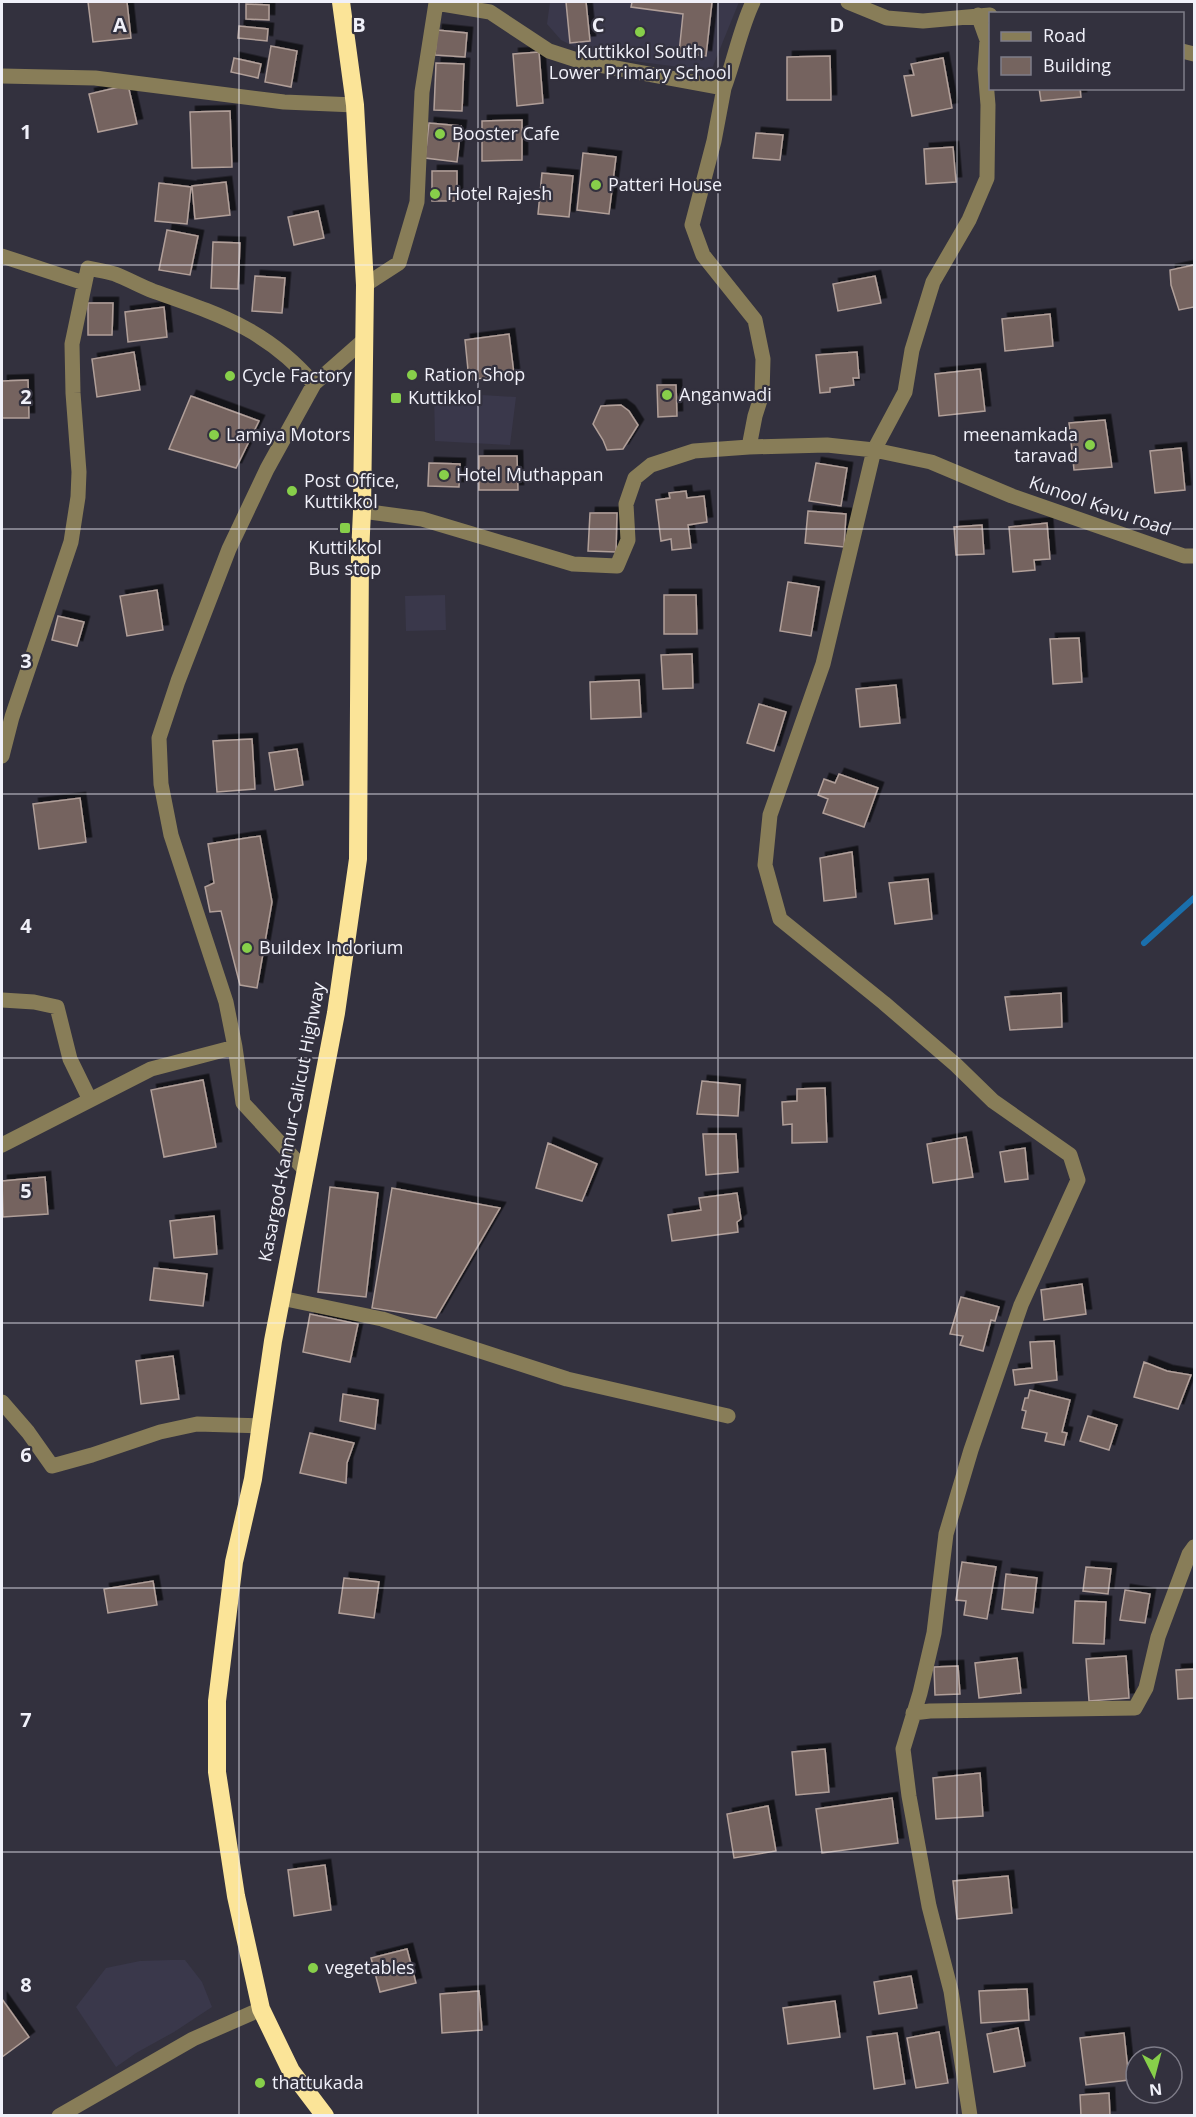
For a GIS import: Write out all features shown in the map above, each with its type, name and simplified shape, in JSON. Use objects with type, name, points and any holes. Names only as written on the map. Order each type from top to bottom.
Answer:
[{"type":"highway","name":"Kasargod-Kannur-Calicut Highway","points":[[325,2115],[291,2071],[261,2009],[236,1896],[217,1772],[217,1701],[234,1562],[253,1479],[281,1298],[336,1013],[358,859],[365,285],[355,105],[341,2]]},
{"type":"street","points":[[365,285],[399,263],[417,202],[422,92],[436,2],[490,12],[549,51],[583,62],[724,88]]},
{"type":"street","points":[[749,447],[754,416],[762,394],[763,359],[755,320],[703,255],[692,225],[714,141],[724,88],[731,71],[743,24],[753,2]]},
{"type":"street","points":[[848,2],[887,18],[923,21],[984,15],[987,40],[987,178],[969,220],[933,282],[912,350],[905,392],[874,450],[823,664],[770,815],[765,865],[780,919],[902,1018],[993,1101],[1070,1155],[1078,1180],[1021,1305],[971,1450],[946,1534],[934,1633],[920,1693],[903,1749],[929,1906],[951,1991],[970,2115]]},
{"type":"street","points":[[2,76],[95,78],[284,102],[355,105]]},
{"type":"street","points":[[2,256],[84,283]]},
{"type":"street","points":[[2,756],[12,717],[71,542],[78,497],[79,472],[72,344],[88,268],[114,274],[144,288],[220,314],[262,336],[295,362],[314,384]]},
{"type":"street","points":[[305,1170],[243,1103],[236,1047],[225,1002],[171,834],[161,784],[159,738],[178,681],[229,549],[267,469],[314,384],[365,339]]},
{"type":"street","name":"Kunool Kavu road","points":[[362,511],[422,519],[573,564],[617,566],[628,540],[626,504],[635,478],[651,465],[694,452],[749,447],[826,445],[874,450],[931,462],[1069,517],[1184,556],[1194,556]]},
{"type":"street","points":[[2,1000],[34,1002],[57,1007],[70,1059],[90,1100]]},
{"type":"street","points":[[2,1145],[151,1069],[236,1047]]},
{"type":"street","points":[[281,1298],[382,1319],[567,1379],[728,1416]]},
{"type":"street","points":[[2,1402],[28,1432],[52,1466],[160,1432],[197,1424],[262,1426]]},
{"type":"street","points":[[913,1713],[930,1710],[1135,1708],[1146,1688],[1158,1636],[1194,1547]]},
{"type":"street","points":[[59,2115],[193,2039],[261,2009]]},
{"type":"shaded area","name":"Kuttikkol South Lower Primary School","points":[[550,2],[739,2],[711,71],[593,56],[561,40],[547,24]]},
{"type":"shaded area","points":[[434,392],[516,397],[510,445],[435,441]]},
{"type":"shaded area","points":[[445,595],[446,630],[406,631],[405,596]]},
{"type":"shaded area","points":[[185,1960],[202,1982],[212,2007],[116,2067],[76,2007],[106,1968],[140,1961]]},
{"type":"building","points":[[88,2],[127,2],[131,38],[93,42]]},
{"type":"building","points":[[566,2],[586,2],[590,41],[570,43]]},
{"type":"building","points":[[632,2],[712,2],[706,56],[679,53],[683,14],[631,7]]},
{"type":"building","points":[[246,4],[269,5],[269,20],[246,19]]},
{"type":"building","points":[[239,26],[268,29],[267,41],[238,38]]},
{"type":"building","points":[[437,30],[467,33],[465,57],[435,55]]},
{"type":"building","points":[[271,46],[297,51],[291,87],[265,82]]},
{"type":"building","points":[[539,52],[543,103],[517,106],[513,54]]},
{"type":"building","points":[[830,56],[831,100],[787,100],[787,57]]},
{"type":"building","points":[[234,58],[261,64],[258,78],[231,72]]},
{"type":"building","points":[[943,58],[952,108],[912,116],[904,76],[914,75],[911,64]]},
{"type":"building","points":[[436,63],[464,64],[462,111],[434,110]]},
{"type":"building","points":[[128,85],[137,124],[98,132],[89,94]]},
{"type":"building","points":[[1039,90],[1080,90],[1081,97],[1041,101]]},
{"type":"building","points":[[230,111],[232,167],[192,168],[190,112]]},
{"type":"building","points":[[522,120],[522,160],[482,161],[482,121]]},
{"type":"building","points":[[429,123],[461,126],[457,162],[425,158]]},
{"type":"building","points":[[756,133],[783,135],[780,160],[753,158]]},
{"type":"building","points":[[953,147],[956,182],[926,184],[924,149]]},
{"type":"building","name":"Patteri House","points":[[583,153],[616,157],[609,214],[577,210]]},
{"type":"building","points":[[432,171],[457,171],[457,201],[432,201]]},
{"type":"building","points":[[542,173],[573,176],[569,217],[538,214]]},
{"type":"building","points":[[226,182],[230,215],[195,219],[192,186]]},
{"type":"building","points":[[159,183],[191,187],[187,224],[155,221]]},
{"type":"building","points":[[318,211],[324,238],[294,245],[288,217]]},
{"type":"building","points":[[167,230],[198,236],[190,275],[159,270]]},
{"type":"building","points":[[213,242],[240,243],[238,289],[211,288]]},
{"type":"building","points":[[1194,265],[1194,307],[1179,310],[1171,285],[1170,270]]},
{"type":"building","points":[[255,276],[285,278],[282,313],[252,311]]},
{"type":"building","points":[[875,276],[881,303],[838,311],[833,284]]},
{"type":"building","points":[[88,303],[113,303],[112,335],[88,335]]},
{"type":"building","points":[[164,307],[167,337],[128,342],[125,312]]},
{"type":"building","points":[[1050,314],[1053,346],[1005,351],[1002,319]]},
{"type":"building","points":[[509,334],[514,374],[469,380],[465,340]]},
{"type":"building","points":[[134,352],[140,390],[97,397],[92,359]]},
{"type":"building","points":[[857,352],[859,378],[853,378],[854,385],[830,388],[830,392],[820,393],[816,355]]},
{"type":"building","points":[[980,369],[985,411],[939,416],[935,374]]},
{"type":"building","points":[[28,380],[29,418],[2,418],[2,381]]},
{"type":"building","name":"Anganwadi","points":[[657,385],[676,385],[677,416],[658,417]]},
{"type":"building","name":"Lamiya Motors","points":[[191,396],[259,421],[236,468],[169,449]]},
{"type":"building","points":[[621,405],[629,411],[638,425],[623,449],[607,450],[593,424],[601,406]]},
{"type":"building","name":"meenamkada taravad","points":[[1105,420],[1112,467],[1074,470],[1069,423]]},
{"type":"building","points":[[1181,448],[1185,490],[1155,493],[1150,451]]},
{"type":"building","points":[[479,456],[517,456],[518,490],[479,490]]},
{"type":"building","name":"Hotel Muthappan","points":[[429,463],[460,464],[459,487],[428,486]]},
{"type":"building","points":[[816,463],[847,468],[841,506],[809,501]]},
{"type":"building","points":[[686,491],[687,498],[704,496],[707,522],[688,525],[691,548],[672,550],[671,539],[661,541],[656,500],[670,498],[669,493]]},
{"type":"building","points":[[808,511],[846,514],[844,547],[805,543]]},
{"type":"building","points":[[590,513],[617,513],[616,552],[588,551]]},
{"type":"building","points":[[1047,523],[1050,559],[1034,560],[1035,570],[1013,572],[1009,527]]},
{"type":"building","points":[[982,525],[984,554],[956,555],[954,527]]},
{"type":"building","points":[[788,582],[819,587],[811,636],[780,631]]},
{"type":"building","points":[[157,590],[163,630],[127,636],[120,596]]},
{"type":"building","points":[[664,595],[696,595],[697,634],[664,634]]},
{"type":"building","points":[[58,616],[84,622],[77,646],[52,640]]},
{"type":"building","points":[[1079,638],[1082,682],[1053,684],[1050,639]]},
{"type":"building","points":[[692,654],[693,688],[663,689],[661,655]]},
{"type":"building","points":[[639,680],[641,717],[591,719],[590,682]]},
{"type":"building","points":[[896,685],[900,723],[860,727],[856,689]]},
{"type":"building","points":[[759,704],[786,712],[774,751],[747,743]]},
{"type":"building","points":[[252,739],[255,789],[217,792],[213,741]]},
{"type":"building","points":[[297,749],[303,785],[275,790],[269,753]]},
{"type":"building","points":[[839,774],[878,788],[864,827],[823,813],[828,799],[818,795],[824,779],[835,783]]},
{"type":"building","points":[[80,798],[86,842],[39,849],[33,804]]},
{"type":"building","name":"Buildex Indorium","points":[[260,836],[272,902],[257,988],[240,985],[221,911],[210,912],[205,887],[214,883],[208,844]]},
{"type":"building","points":[[852,852],[856,897],[824,901],[820,858]]},
{"type":"building","points":[[928,879],[932,919],[895,924],[889,883]]},
{"type":"building","points":[[1061,993],[1062,1027],[1010,1030],[1005,997]]},
{"type":"building","points":[[203,1080],[216,1147],[164,1157],[151,1090]]},
{"type":"building","points":[[702,1081],[740,1085],[738,1116],[697,1114]]},
{"type":"building","points":[[825,1088],[827,1142],[792,1143],[792,1124],[783,1125],[782,1102],[797,1101],[797,1089]]},
{"type":"building","points":[[703,1134],[736,1134],[738,1172],[706,1175]]},
{"type":"building","points":[[966,1137],[973,1177],[933,1183],[927,1144]]},
{"type":"building","points":[[548,1143],[597,1164],[582,1201],[536,1188]]},
{"type":"building","points":[[1025,1148],[1028,1179],[1005,1182],[1000,1152]]},
{"type":"building","points":[[45,1177],[48,1214],[3,1217],[2,1181]]},
{"type":"building","points":[[330,1187],[378,1193],[366,1297],[318,1292]]},
{"type":"building","points":[[392,1188],[500,1208],[436,1318],[372,1308]]},
{"type":"building","points":[[737,1193],[741,1219],[737,1222],[738,1232],[672,1241],[668,1215],[701,1210],[699,1198]]},
{"type":"building","points":[[214,1216],[217,1254],[174,1258],[170,1221]]},
{"type":"building","points":[[154,1268],[207,1274],[203,1306],[150,1300]]},
{"type":"building","points":[[1082,1284],[1086,1314],[1044,1320],[1041,1290]]},
{"type":"building","points":[[961,1297],[999,1307],[995,1321],[991,1320],[983,1351],[960,1345],[963,1336],[950,1334]]},
{"type":"building","points":[[310,1314],[358,1324],[350,1362],[303,1352]]},
{"type":"building","points":[[1054,1341],[1057,1380],[1015,1385],[1013,1370],[1032,1368],[1030,1342]]},
{"type":"building","points":[[173,1356],[179,1399],[141,1404],[136,1361]]},
{"type":"building","points":[[1144,1362],[1167,1371],[1191,1375],[1178,1409],[1134,1397]]},
{"type":"building","points":[[1030,1390],[1070,1400],[1062,1432],[1067,1433],[1064,1445],[1045,1441],[1047,1433],[1022,1428],[1026,1411],[1022,1410]]},
{"type":"building","points":[[343,1394],[378,1400],[375,1429],[340,1421]]},
{"type":"building","points":[[1088,1416],[1117,1425],[1109,1450],[1080,1441]]},
{"type":"building","points":[[310,1433],[354,1443],[347,1463],[346,1483],[300,1473]]},
{"type":"building","points":[[962,1562],[996,1567],[987,1619],[964,1615],[966,1601],[956,1600]]},
{"type":"building","points":[[1086,1567],[1111,1569],[1108,1594],[1083,1591]]},
{"type":"building","points":[[1006,1574],[1037,1578],[1033,1613],[1002,1609]]},
{"type":"building","points":[[344,1578],[379,1582],[374,1618],[339,1613]]},
{"type":"building","points":[[153,1581],[157,1605],[108,1613],[104,1589]]},
{"type":"building","points":[[1125,1590],[1150,1594],[1145,1623],[1120,1620]]},
{"type":"building","points":[[1075,1601],[1106,1602],[1104,1644],[1073,1643]]},
{"type":"building","points":[[1126,1656],[1129,1698],[1089,1701],[1086,1659]]},
{"type":"building","points":[[1017,1658],[1021,1693],[979,1698],[975,1663]]},
{"type":"building","points":[[958,1666],[960,1694],[935,1695],[934,1667]]},
{"type":"building","points":[[1194,1669],[1194,1698],[1178,1699],[1176,1670]]},
{"type":"building","points":[[825,1749],[829,1792],[796,1795],[792,1752]]},
{"type":"building","points":[[980,1773],[983,1816],[936,1819],[933,1778]]},
{"type":"building","points":[[892,1798],[898,1843],[822,1853],[816,1809]]},
{"type":"building","points":[[768,1806],[776,1851],[734,1858],[727,1814]]},
{"type":"building","points":[[325,1865],[331,1910],[294,1916],[288,1870]]},
{"type":"building","points":[[1008,1876],[1012,1913],[957,1919],[953,1881]]},
{"type":"building","points":[[407,1949],[416,1983],[380,1992],[371,1958]]},
{"type":"building","points":[[911,1976],[917,2008],[879,2014],[874,1982]]},
{"type":"building","points":[[1027,1989],[1029,2020],[981,2023],[979,1991]]},
{"type":"building","points":[[479,1991],[482,2030],[442,2033],[440,1994]]},
{"type":"building","points":[[2,1999],[29,2037],[2,2057]]},
{"type":"building","points":[[835,2001],[840,2037],[788,2044],[783,2008]]},
{"type":"building","points":[[1018,2028],[1025,2066],[994,2072],[987,2034]]},
{"type":"building","points":[[939,2032],[948,2083],[916,2088],[907,2038]]},
{"type":"building","points":[[897,2033],[905,2084],[874,2089],[867,2037]]},
{"type":"building","points":[[1124,2033],[1124,2081],[1086,2085],[1080,2038]]},
{"type":"building","points":[[1109,2093],[1110,2116],[1081,2116],[1080,2095]]},
{"type":"waterway","points":[[1144,943],[1194,898]]},
{"type":"place","name":"Kuttikkol South Lower Primary School","points":[[640,32]]},
{"type":"place","name":"Booster Cafe","points":[[440,134]]},
{"type":"place","name":"Patteri House","points":[[596,185]]},
{"type":"place","name":"Hotel Rajesh","points":[[435,194]]},
{"type":"place","name":"Ration Shop","points":[[412,375]]},
{"type":"place","name":"Cycle Factory","points":[[230,376]]},
{"type":"place","name":"Anganwadi","points":[[667,395]]},
{"type":"place","name":"Kuttikkol","points":[[396,398]]},
{"type":"place","name":"Lamiya Motors","points":[[214,435]]},
{"type":"place","name":"meenamkada taravad","points":[[1090,445]]},
{"type":"place","name":"Hotel Muthappan","points":[[444,475]]},
{"type":"place","name":"Post Office, Kuttikkol","points":[[292,491]]},
{"type":"place","name":"Kuttikkol Bus stop","points":[[345,528]]},
{"type":"place","name":"Buildex Indorium","points":[[247,948]]},
{"type":"place","name":"vegetables","points":[[313,1968]]},
{"type":"place","name":"thattukada","points":[[260,2083]]}]
